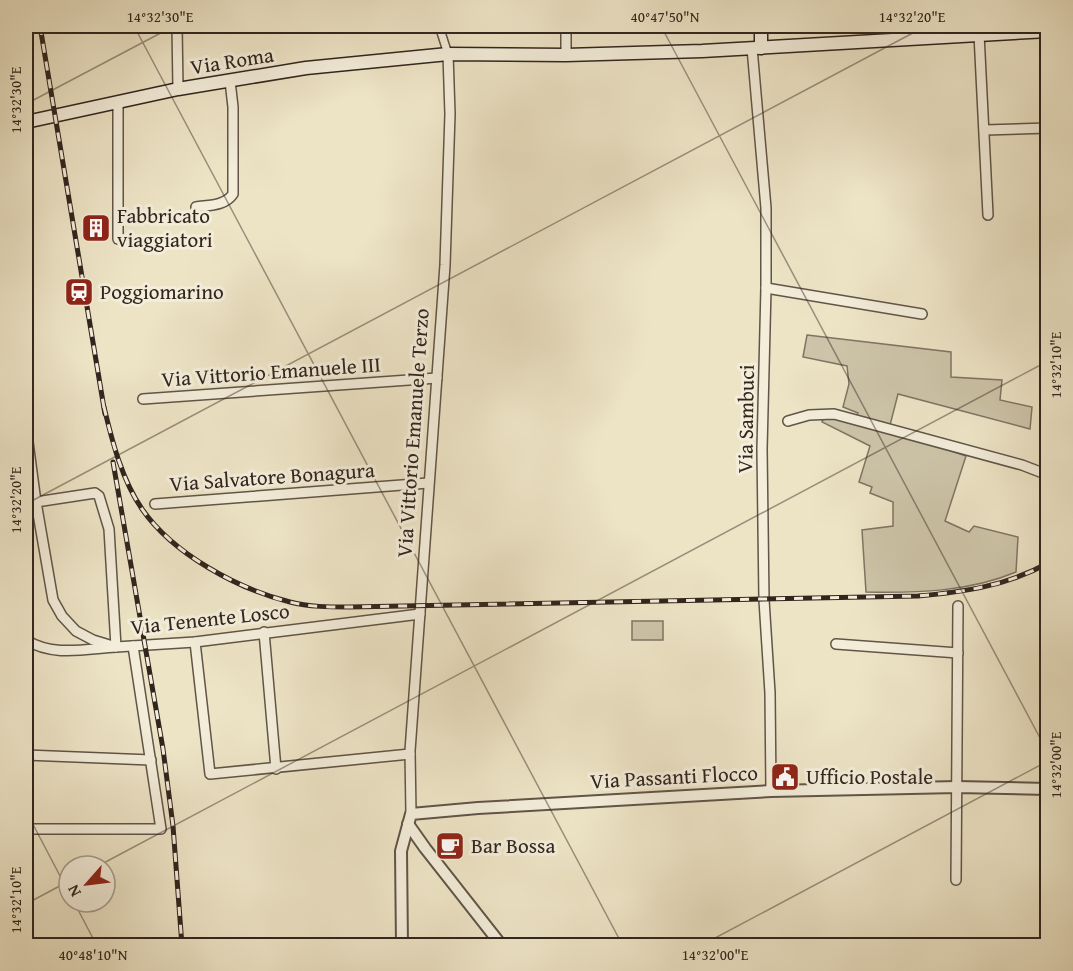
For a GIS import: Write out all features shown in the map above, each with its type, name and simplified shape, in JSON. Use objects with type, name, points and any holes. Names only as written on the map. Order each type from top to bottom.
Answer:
[{"type":"main road","points":[[756,48],[761,26]]},
{"type":"main road","name":"Via Roma","points":[[26,122],[178,89],[306,68],[448,54],[566,55],[756,48],[1047,31]]},
{"type":"street","points":[[177,26],[178,89]]},
{"type":"street","points":[[439,26],[448,54]]},
{"type":"street","points":[[566,26],[566,55]]},
{"type":"street","points":[[979,34],[988,215]]},
{"type":"street","name":"Via Sambuci","points":[[756,48],[766,208],[762,449],[764,600],[770,693],[771,791]]},
{"type":"street","name":"Via Vittorio Emanuele Terzo","points":[[409,819],[410,754],[445,265],[450,125],[448,54]]},
{"type":"street","points":[[196,207],[229,200],[233,194],[233,107],[230,81]]},
{"type":"street","points":[[118,103],[118,239]]},
{"type":"street","points":[[985,130],[1047,128]]},
{"type":"street","points":[[766,288],[922,315]]},
{"type":"street","name":"Via Vittorio Emanuele III","points":[[143,399],[437,378]]},
{"type":"street","points":[[788,421],[809,415],[834,414],[1022,465],[1047,475]]},
{"type":"street","name":"Via Tenente Losco","points":[[26,426],[53,600],[62,616],[76,631],[93,640],[116,646],[195,642],[420,614]]},
{"type":"street","name":"Via Salvatore Bonagura","points":[[155,504],[428,483]]},
{"type":"street","points":[[26,640],[37,648],[53,651],[116,646],[110,538],[99,496],[95,493],[36,502]]},
{"type":"street","points":[[956,880],[958,606]]},
{"type":"street","points":[[264,632],[276,769]]},
{"type":"street","points":[[195,642],[210,774],[410,754]]},
{"type":"street","points":[[836,644],[958,653]]},
{"type":"street","points":[[26,829],[161,830],[133,646]]},
{"type":"street","points":[[26,755],[151,760]]},
{"type":"street","name":"Via Passanti Flocco","points":[[409,819],[489,807],[771,791],[957,787],[1047,789]]},
{"type":"street","points":[[409,819],[417,836],[502,945]]},
{"type":"street","points":[[402,945],[401,851],[409,819]]},
{"type":"shaded area","points":[[807,335],[951,352],[951,377],[1002,380],[1000,400],[1032,407],[1030,429],[898,394],[889,429],[966,456],[945,521],[969,532],[974,526],[1018,537],[1016,572],[980,584],[942,590],[866,592],[862,530],[893,526],[893,502],[870,493],[872,487],[859,482],[870,446],[822,422],[825,414],[853,422],[858,413],[843,407],[849,384],[847,366],[803,357]]},
{"type":"shaded area","points":[[632,621],[663,621],[663,640],[632,640]]},
{"type":"railway","points":[[40,26],[105,414]]},
{"type":"railway","points":[[104,407],[114,447],[129,486],[142,509],[171,541],[208,568],[228,579],[270,596],[305,605],[349,607],[918,596],[984,587],[1017,577],[1048,563]]},
{"type":"railway","points":[[113,462],[163,749],[173,826],[182,946]]},
{"type":"place","name":"Fabbricato viaggiatori","points":[[96,228]]},
{"type":"place","name":"Poggiomarino","points":[[79,292]]},
{"type":"place","name":"Ufficio Postale","points":[[785,777]]},
{"type":"place","name":"Bar Bossa","points":[[450,846]]}]
